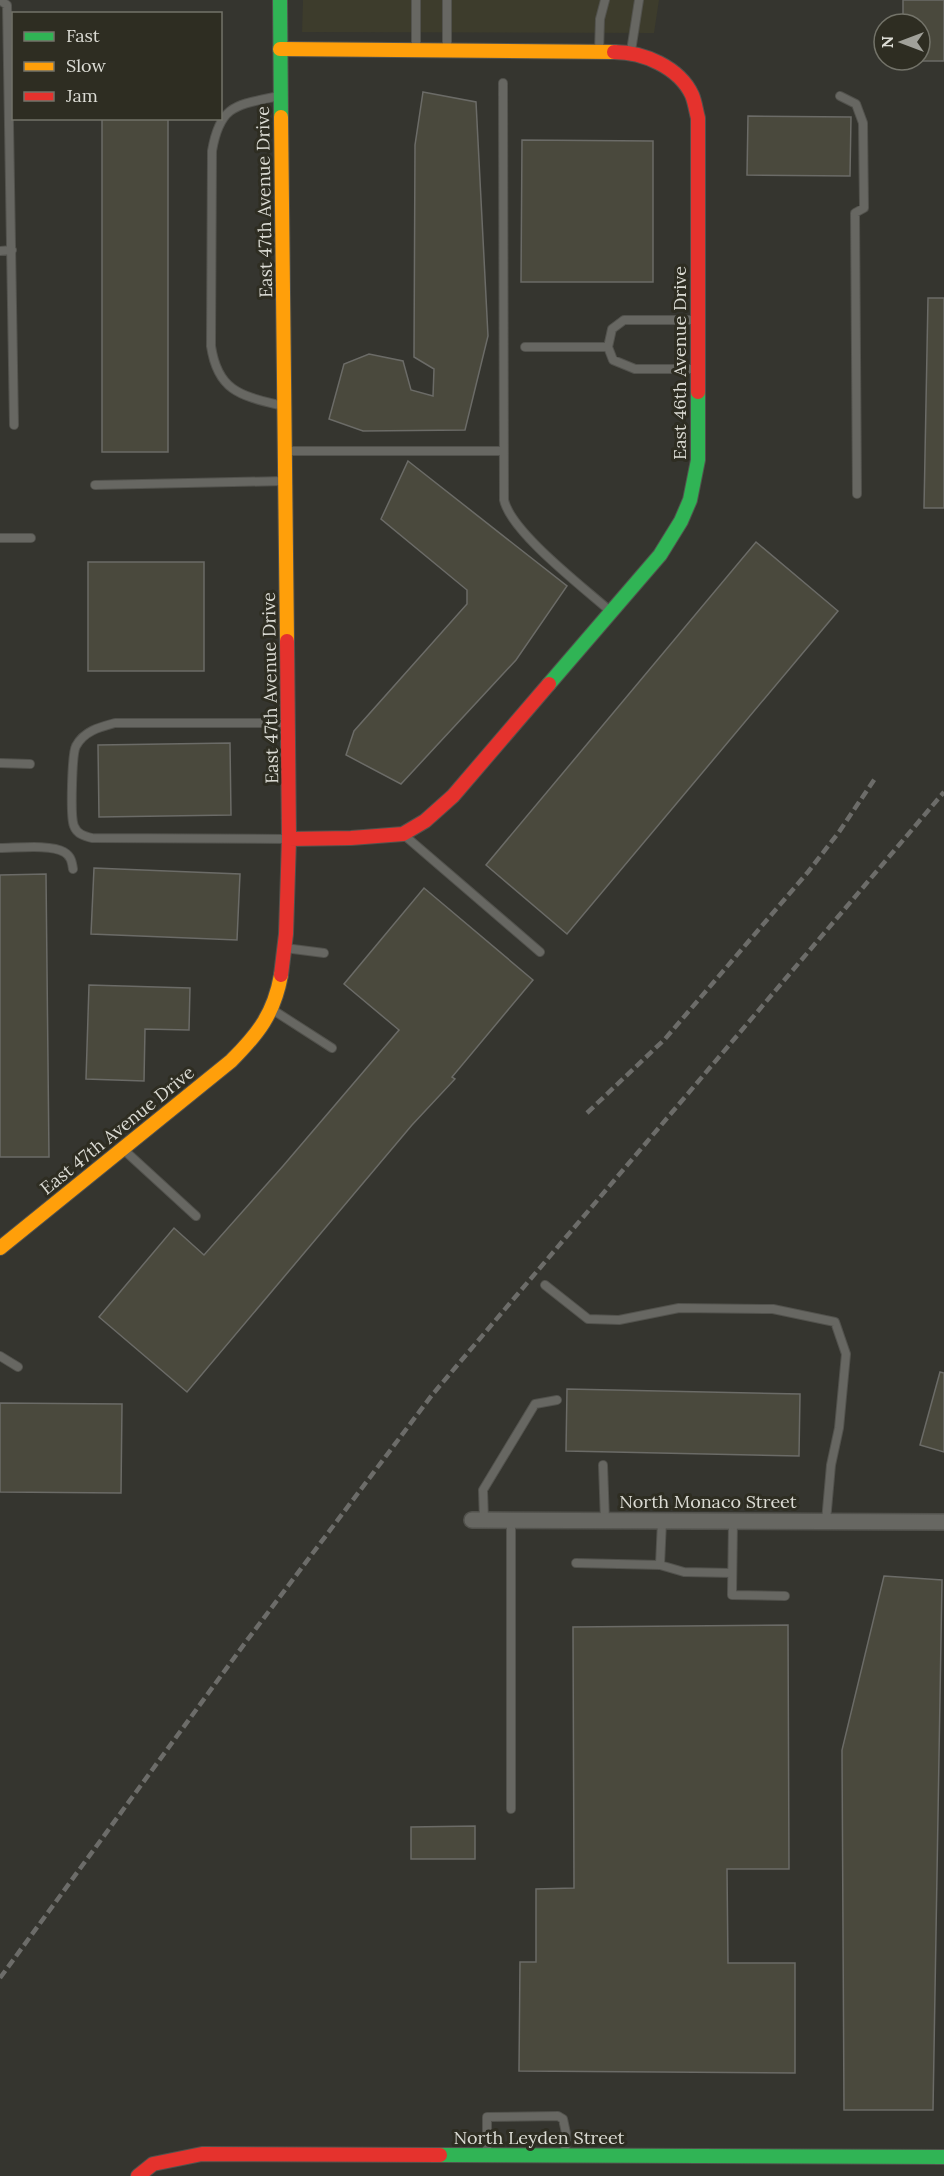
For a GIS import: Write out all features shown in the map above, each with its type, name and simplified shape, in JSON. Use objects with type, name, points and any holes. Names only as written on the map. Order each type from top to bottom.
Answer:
[{"type":"street","name":"East 47th Avenue Drive","points":[[0,1248],[231,1061],[251,1041],[272,1009],[283,966],[289,839],[289,723],[280,0]]},
{"type":"street","name":"East 46th Avenue Drive","points":[[280,49],[631,52],[656,60],[683,83],[691,94],[698,118],[698,460],[691,498],[683,521],[611,612],[453,796],[425,821],[403,834],[289,839]]},
{"type":"street","name":"North Monaco Street","points":[[478,1520],[944,1522]]},
{"type":"street","name":"North Leyden Street","points":[[138,2176],[153,2164],[202,2154],[944,2157]]},
{"type":"lane","points":[[0,0],[8,4],[14,425]]},
{"type":"lane","points":[[416,0],[416,50]]},
{"type":"lane","points":[[447,0],[447,51]]},
{"type":"lane","points":[[600,52],[600,19],[605,0]]},
{"type":"lane","points":[[631,52],[639,0]]},
{"type":"lane","points":[[503,82],[504,500],[507,511],[534,542],[611,612]]},
{"type":"lane","points":[[222,118],[240,104],[280,96]]},
{"type":"lane","points":[[840,96],[856,104],[863,123],[864,208],[855,213],[857,494]]},
{"type":"lane","points":[[220,120],[212,151],[211,346],[214,364],[220,376],[232,388],[248,398],[285,407]]},
{"type":"lane","points":[[0,250],[12,250]]},
{"type":"lane","points":[[698,320],[624,320],[612,329],[608,347],[613,360],[636,369],[698,369]]},
{"type":"lane","points":[[525,348],[608,347]]},
{"type":"lane","points":[[285,451],[503,451]]},
{"type":"lane","points":[[95,485],[286,481]]},
{"type":"lane","points":[[0,538],[31,538]]},
{"type":"lane","points":[[289,723],[115,723],[95,728],[74,748],[71,815],[80,835],[92,838],[289,839]]},
{"type":"lane","points":[[0,763],[30,764]]},
{"type":"lane","points":[[403,834],[540,952]]},
{"type":"lane","points":[[0,848],[47,849],[64,852],[71,859],[73,869]]},
{"type":"lane","points":[[284,948],[324,953]]},
{"type":"lane","points":[[272,1009],[332,1048]]},
{"type":"lane","points":[[123,1149],[196,1216]]},
{"type":"lane","points":[[545,1285],[588,1319],[619,1320],[679,1308],[773,1309],[836,1322],[846,1354],[839,1428],[831,1466],[826,1521]]},
{"type":"lane","points":[[0,1356],[18,1367]]},
{"type":"lane","points":[[478,1520],[483,1490],[535,1404],[557,1400]]},
{"type":"lane","points":[[603,1465],[605,1521]]},
{"type":"lane","points":[[511,1520],[511,1809]]},
{"type":"lane","points":[[660,1564],[662,1521]]},
{"type":"lane","points":[[733,1521],[732,1595],[785,1596]]},
{"type":"lane","points":[[576,1563],[660,1564],[684,1572],[732,1573]]},
{"type":"lane","points":[[487,2155],[487,2117],[558,2116],[565,2124],[565,2155]]},
{"type":"shaded area","points":[[303,0],[659,0],[654,33],[302,32]]},
{"type":"building","points":[[903,0],[944,0],[944,61],[932,61],[932,12],[903,12]]},
{"type":"building","points":[[423,92],[476,102],[488,336],[465,430],[363,431],[329,419],[344,364],[369,354],[403,361],[411,390],[433,396],[434,369],[414,357],[415,145]]},
{"type":"building","points":[[748,116],[851,117],[850,176],[747,175]]},
{"type":"building","points":[[102,120],[168,120],[168,452],[102,452]]},
{"type":"building","points":[[522,140],[653,141],[653,282],[521,282]]},
{"type":"building","points":[[928,298],[944,298],[944,508],[924,508]]},
{"type":"building","points":[[408,461],[567,586],[516,660],[401,784],[346,755],[354,731],[467,604],[467,590],[381,519]]},
{"type":"building","points":[[756,542],[838,611],[567,934],[486,865]]},
{"type":"building","points":[[88,562],[204,562],[204,671],[88,671]]},
{"type":"building","points":[[230,743],[231,815],[99,817],[98,745]]},
{"type":"building","points":[[94,868],[240,874],[237,940],[91,934]]},
{"type":"building","points":[[46,874],[49,1157],[0,1157],[0,875]]},
{"type":"building","points":[[424,888],[533,980],[452,1077],[455,1079],[412,1125],[187,1392],[99,1317],[174,1228],[204,1255],[399,1030],[344,984]]},
{"type":"building","points":[[89,985],[190,988],[189,1030],[145,1029],[144,1081],[86,1079]]},
{"type":"building","points":[[940,1372],[944,1373],[944,1452],[920,1445]]},
{"type":"building","points":[[567,1389],[800,1394],[799,1456],[566,1451]]},
{"type":"building","points":[[0,1403],[122,1404],[121,1493],[0,1492]]},
{"type":"building","points":[[884,1576],[942,1580],[933,2110],[844,2110],[842,1750]]},
{"type":"building","points":[[788,1625],[789,1869],[727,1869],[728,1963],[795,1963],[795,2073],[519,2071],[520,1962],[536,1962],[536,1889],[574,1888],[573,1627]]},
{"type":"building","points":[[475,1826],[475,1859],[411,1859],[411,1827]]},
{"type":"railway","points":[[587,1113],[665,1039],[808,872],[839,832],[876,777]]},
{"type":"railway","points":[[0,1978],[245,1643],[432,1395],[944,792]]},
{"type":"traffic: fast","points":[[280,0],[281,117]]},
{"type":"traffic: fast","points":[[549,684],[660,555],[681,521],[690,500],[698,460],[698,392]]},
{"type":"traffic: fast","points":[[440,2155],[944,2157]]},
{"type":"traffic: slow","points":[[280,49],[614,52]]},
{"type":"traffic: slow","points":[[281,117],[287,641]]},
{"type":"traffic: slow","points":[[0,1248],[231,1061],[264,1023],[274,1001],[281,975]]},
{"type":"traffic: jam","points":[[614,52],[648,58],[669,69],[686,85],[695,104],[698,118],[698,392]]},
{"type":"traffic: jam","points":[[281,975],[286,934],[289,839],[287,641]]},
{"type":"traffic: jam","points":[[289,839],[403,834],[425,821],[453,796],[549,684]]},
{"type":"traffic: jam","points":[[138,2176],[153,2164],[202,2154],[440,2155]]}]
